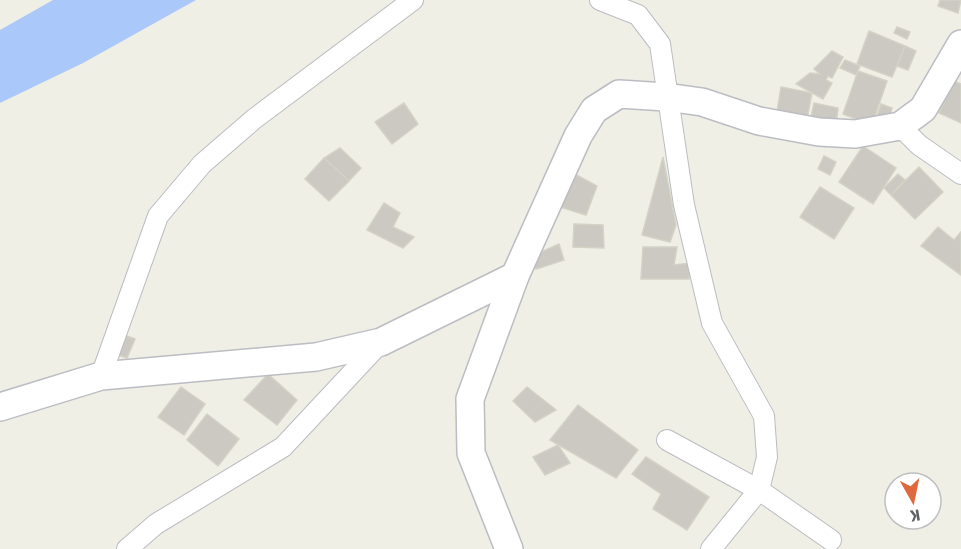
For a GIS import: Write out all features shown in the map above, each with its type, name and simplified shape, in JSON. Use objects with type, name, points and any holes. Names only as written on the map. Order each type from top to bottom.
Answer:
[{"type":"street","points":[[101,376],[158,216],[202,164],[254,119],[413,0]]},
{"type":"street","points":[[600,0],[638,15],[660,44],[666,97],[684,206],[712,323],[764,416],[767,457],[759,490],[711,549]]},
{"type":"street","points":[[509,549],[471,453],[470,399],[515,276],[573,146],[594,110],[619,94],[702,102],[759,122],[819,132],[855,134],[900,126],[923,109],[961,44]]},
{"type":"street","points":[[900,126],[919,145],[961,174]]},
{"type":"street","points":[[0,408],[101,376],[316,357],[381,342],[515,276]]},
{"type":"street","points":[[127,549],[156,524],[283,447],[381,342]]},
{"type":"street","points":[[667,440],[759,490],[831,540]]},
{"type":"water","points":[[53,0],[196,0],[83,63],[0,103],[0,30]]},
{"type":"building","points":[[940,0],[961,0],[958,13],[938,6]]},
{"type":"building","points":[[897,27],[910,32],[907,39],[894,33]]},
{"type":"building","points":[[869,31],[905,46],[892,77],[857,64]]},
{"type":"building","points":[[905,46],[916,51],[908,70],[897,66]]},
{"type":"building","points":[[832,51],[843,57],[832,78],[828,76],[826,80],[832,83],[823,99],[796,84],[810,73],[820,74],[814,69]]},
{"type":"building","points":[[845,60],[860,66],[856,75],[840,68]]},
{"type":"building","points":[[858,71],[887,81],[872,125],[843,114]]},
{"type":"building","points":[[954,81],[961,84],[961,123],[939,113]]},
{"type":"building","points":[[781,87],[812,93],[806,124],[776,118]]},
{"type":"building","points":[[404,103],[418,124],[392,144],[375,122]]},
{"type":"building","points":[[814,103],[838,108],[836,125],[810,122]]},
{"type":"building","points":[[881,104],[892,108],[889,119],[877,116]]},
{"type":"building","points":[[863,146],[896,168],[873,204],[839,182]]},
{"type":"building","points":[[340,148],[361,168],[349,181],[324,158]]},
{"type":"building","points":[[824,156],[836,162],[830,175],[818,169]]},
{"type":"building","points":[[663,157],[676,225],[670,242],[642,235]]},
{"type":"building","points":[[324,158],[349,181],[329,201],[305,179]]},
{"type":"building","points":[[919,167],[943,192],[915,219],[891,195]]},
{"type":"building","points":[[571,172],[597,186],[586,215],[554,205]]},
{"type":"building","points":[[898,174],[905,180],[891,195],[884,188]]},
{"type":"building","points":[[820,187],[854,208],[834,239],[800,217]]},
{"type":"building","points":[[384,203],[400,213],[393,227],[414,237],[403,248],[367,230]]},
{"type":"building","points":[[574,224],[603,225],[604,248],[573,247]]},
{"type":"building","points":[[938,227],[954,240],[961,232],[961,275],[921,246]]},
{"type":"building","points":[[559,244],[564,260],[536,269],[530,257]]},
{"type":"building","points":[[643,247],[677,247],[674,265],[690,263],[689,279],[641,279]]},
{"type":"building","points":[[121,334],[135,339],[127,358],[115,354]]},
{"type":"building","points":[[268,374],[297,400],[277,425],[244,400]]},
{"type":"building","points":[[181,387],[205,404],[184,435],[158,417]]},
{"type":"building","points":[[527,387],[556,410],[535,422],[513,401]]},
{"type":"building","points":[[578,405],[638,450],[616,478],[550,440]]},
{"type":"building","points":[[207,414],[239,439],[218,466],[187,440]]},
{"type":"building","points":[[558,445],[570,463],[545,475],[533,457]]},
{"type":"building","points":[[646,457],[709,497],[687,530],[653,509],[661,494],[632,474]]}]
